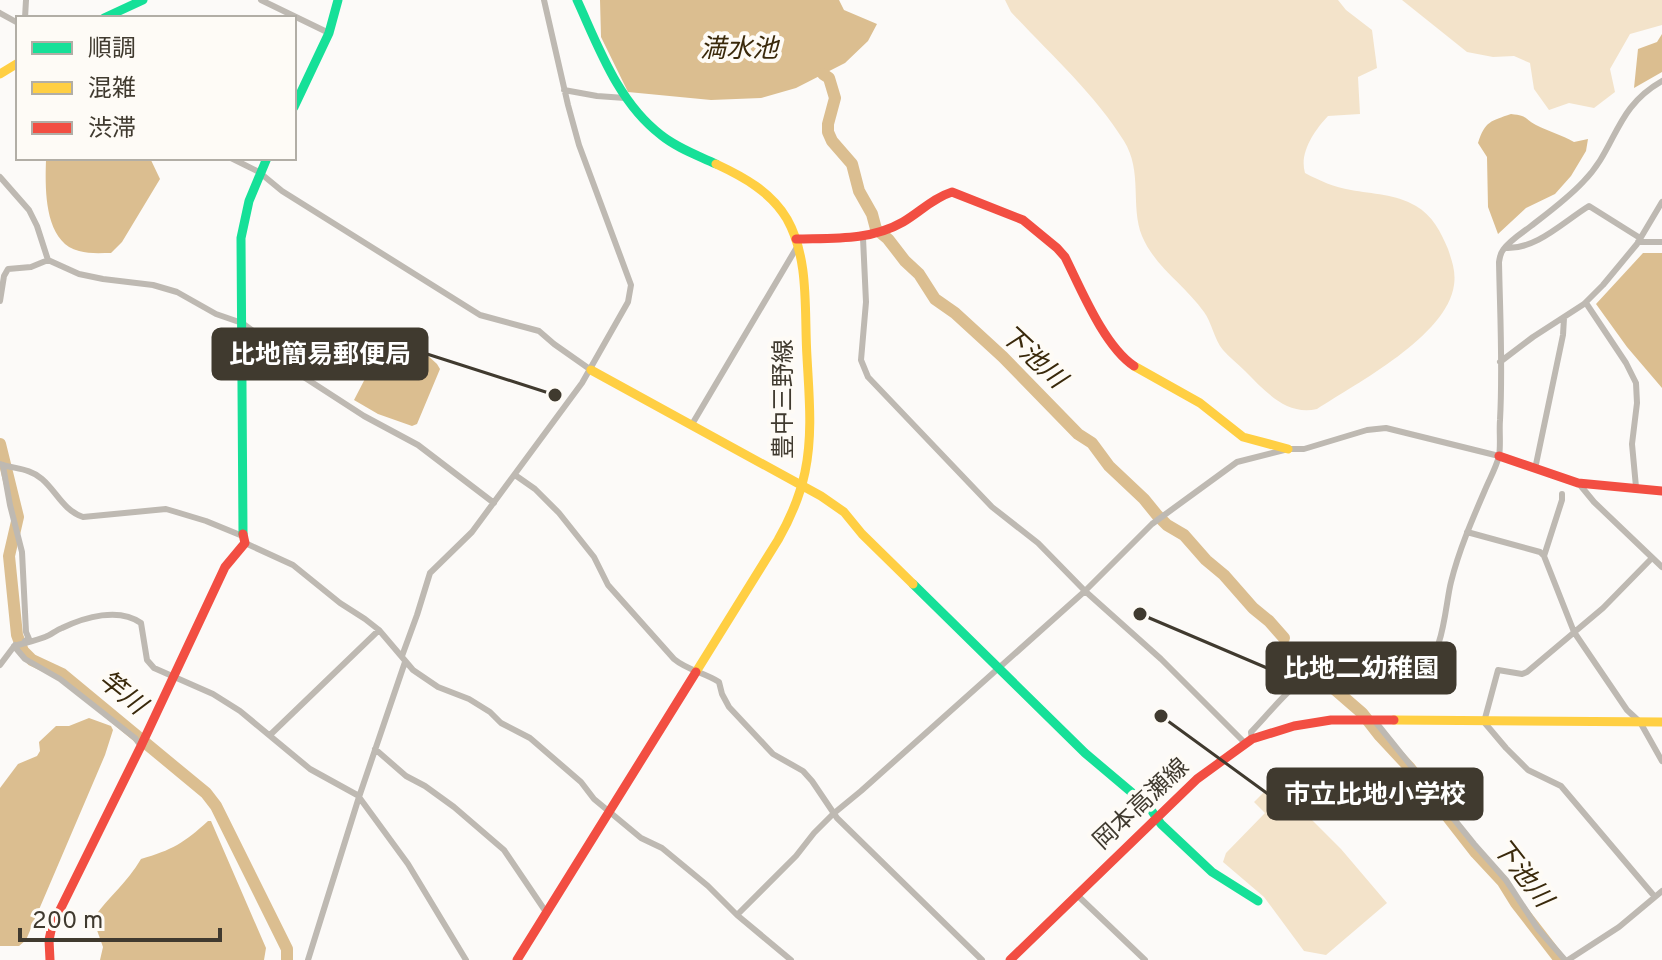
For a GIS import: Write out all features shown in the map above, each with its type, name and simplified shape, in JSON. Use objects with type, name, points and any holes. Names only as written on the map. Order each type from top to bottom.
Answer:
[{"type":"street","points":[[108,16],[143,0]]},
{"type":"street","points":[[261,0],[294,16]]},
{"type":"street","points":[[296,103],[329,33],[338,0]]},
{"type":"street","points":[[308,960],[430,573],[472,532],[515,475],[591,370],[628,302],[631,285],[579,145],[544,0]]},
{"type":"street","name":"豊中三野線","points":[[517,960],[778,540],[802,486],[807,464],[809,429],[803,284],[797,242],[784,215],[767,195],[750,183],[665,138],[644,121],[625,98],[577,0]]},
{"type":"street","points":[[296,17],[329,33]]},
{"type":"street","points":[[863,238],[866,302],[861,350],[868,377],[992,507],[1038,543],[1085,591],[1248,741],[1251,732],[1311,671],[1338,658],[1369,658],[1408,673],[1421,669],[1429,661],[1438,646],[1452,579],[1467,532],[1499,456],[1501,253],[1568,198],[1587,178],[1627,110],[1644,92],[1662,81]]},
{"type":"street","points":[[564,90],[625,98]]},
{"type":"street","points":[[235,160],[259,172],[282,191],[480,315],[539,331],[591,370],[844,512],[862,534],[1085,753],[1149,807],[1161,824],[1212,872],[1258,901]]},
{"type":"street","points":[[50,960],[52,926],[225,567],[245,540],[242,526],[241,238],[249,201],[266,160]]},
{"type":"street","points":[[0,177],[29,210],[48,260]]},
{"type":"street","points":[[691,426],[797,242],[876,235],[889,230],[942,194],[952,192],[1023,220],[1065,257],[1100,326],[1129,363],[1200,403],[1243,437],[1288,449]]},
{"type":"street","points":[[1500,362],[1586,303],[1639,240],[1662,202]]},
{"type":"street","points":[[1505,248],[1521,247],[1540,238],[1589,206],[1639,240],[1662,242]]},
{"type":"street","points":[[0,301],[8,269],[31,267],[48,260],[79,274],[153,285],[177,292],[216,314],[242,323],[279,361],[364,416],[418,445],[494,503]]},
{"type":"street","points":[[1586,303],[1636,383],[1632,444],[1636,487]]},
{"type":"street","points":[[1535,469],[1564,318]]},
{"type":"street","points":[[737,915],[833,814],[1085,591],[1152,524],[1237,462],[1386,428],[1499,456],[1578,483],[1662,491]]},
{"type":"street","points":[[0,665],[14,646],[29,639],[26,632],[22,552],[2,465],[33,472],[43,479],[63,505],[73,514],[83,517],[166,509],[206,521],[293,565],[379,630],[413,670],[438,687],[469,699],[501,723],[530,738],[581,782],[594,799],[641,838],[662,848],[791,960]]},
{"type":"street","points":[[515,475],[535,489],[559,513],[594,557],[608,585],[674,659],[719,682],[729,707],[773,754],[803,771],[833,814],[982,960]]},
{"type":"street","points":[[1578,483],[1662,567]]},
{"type":"street","points":[[1544,556],[1562,494]]},
{"type":"street","points":[[1467,532],[1540,552],[1544,556],[1574,632],[1627,710],[1640,722],[1662,761]]},
{"type":"street","points":[[1652,558],[1603,608],[1527,672],[1498,670],[1484,722],[1528,770],[1561,786],[1655,897]]},
{"type":"street","points":[[14,646],[101,616],[119,614],[136,619],[141,623],[147,660],[154,668],[213,694],[240,711],[310,769],[359,796],[408,864],[466,960]]},
{"type":"street","points":[[270,735],[379,630]]},
{"type":"street","points":[[14,646],[25,659],[60,679],[141,746]]},
{"type":"street","name":"岡本高瀬線","points":[[1010,960],[1157,816],[1206,772],[1248,741],[1294,726],[1331,720],[1662,722]]},
{"type":"street","points":[[1369,720],[1506,880],[1538,929],[1567,960],[1619,927],[1662,891]]},
{"type":"street","points":[[375,749],[406,776],[454,807],[504,850],[546,912]]},
{"type":"street","points":[[1076,894],[1145,960]]},
{"type":"shaded area","points":[[1005,0],[1338,0],[1372,30],[1377,68],[1358,77],[1360,114],[1328,116],[1318,128],[1306,150],[1305,173],[1339,187],[1400,199],[1422,210],[1439,230],[1452,262],[1454,285],[1448,304],[1418,340],[1376,372],[1317,409],[1295,409],[1277,400],[1223,350],[1204,312],[1162,267],[1148,247],[1139,224],[1133,165],[1124,141],[1099,106],[1011,12]]},
{"type":"shaded area","points":[[1402,0],[1662,0],[1662,25],[1630,34],[1610,69],[1615,92],[1594,108],[1569,103],[1549,110],[1534,89],[1530,63],[1514,56],[1493,57],[1467,52]]},
{"type":"shaded area","points":[[1269,787],[1296,804],[1341,849],[1387,903],[1326,955],[1304,951],[1264,897],[1223,862],[1226,853],[1265,813],[1254,802]]},
{"type":"water","name":"満水池","points":[[600,0],[839,0],[844,10],[877,24],[868,41],[845,63],[796,88],[761,98],[711,100],[628,92],[601,37]]},
{"type":"water","points":[[1662,34],[1662,72],[1634,88],[1638,49],[1657,42]]},
{"type":"water","points":[[1511,114],[1574,142],[1588,139],[1586,151],[1571,176],[1555,194],[1526,208],[1498,234],[1488,207],[1487,157],[1478,143],[1483,130],[1490,123]]},
{"type":"water","points":[[46,160],[151,160],[160,179],[122,242],[111,253],[91,253],[67,246],[53,226],[46,185]]},
{"type":"water","points":[[1643,253],[1662,253],[1662,388],[1596,304]]},
{"type":"water","points":[[402,332],[440,369],[417,424],[412,426],[378,414],[354,400],[383,344]]},
{"type":"water","points":[[89,718],[111,726],[113,730],[105,755],[26,940],[19,946],[0,946],[0,788],[18,764],[37,756],[39,742],[56,726],[69,726]]},
{"type":"water","points":[[211,821],[266,948],[264,960],[100,960],[103,947],[93,919],[99,911],[141,859],[177,845]]},
{"type":"waterway","name":"下池川","points":[[823,74],[829,78],[835,98],[828,132],[852,164],[859,191],[872,214],[876,229],[919,274],[935,299],[1003,357],[1078,434],[1092,443],[1109,466],[1157,515],[1184,535],[1284,638]]},
{"type":"waterway","name":"竿川","points":[[0,444],[18,517],[9,556],[17,635],[23,651],[32,660],[62,674],[206,793],[216,806],[287,949],[287,960]]},
{"type":"waterway","name":"下池川","points":[[1317,674],[1362,713],[1409,767],[1476,853],[1503,882],[1560,960]]},
{"type":"traffic: fast","points":[[108,16],[143,0]]},
{"type":"traffic: fast","points":[[296,103],[329,33],[338,0]]},
{"type":"traffic: fast","points":[[577,0],[611,73],[633,107],[667,140],[716,164]]},
{"type":"traffic: fast","points":[[243,534],[241,238],[249,201],[266,160]]},
{"type":"traffic: fast","points":[[913,584],[1085,753],[1149,807],[1161,824],[1212,872],[1258,901]]},
{"type":"traffic: slow","points":[[0,74],[16,64]]},
{"type":"traffic: slow","points":[[696,672],[790,516],[805,472],[810,429],[803,269],[794,235],[781,209],[765,193],[716,164]]},
{"type":"traffic: slow","points":[[1134,366],[1200,403],[1243,437],[1288,449]]},
{"type":"traffic: slow","points":[[591,370],[821,496],[844,512],[913,584]]},
{"type":"traffic: slow","points":[[1394,720],[1662,722]]},
{"type":"traffic: jam","points":[[796,239],[877,233],[903,222],[952,192],[1023,220],[1057,248],[1065,257],[1103,331],[1134,366]]},
{"type":"traffic: jam","points":[[1499,456],[1578,483],[1662,491]]},
{"type":"traffic: jam","points":[[50,960],[52,926],[225,567],[245,543],[243,534]]},
{"type":"traffic: jam","points":[[517,960],[696,672]]},
{"type":"traffic: jam","points":[[1010,960],[1197,779],[1252,739],[1294,726],[1331,720],[1394,720]]},
{"type":"place","name":"比地簡易郵便局","points":[[555,395]]},
{"type":"place","name":"比地二幼稚園","points":[[1140,614]]},
{"type":"place","name":"市立比地小学校","points":[[1161,716]]}]
